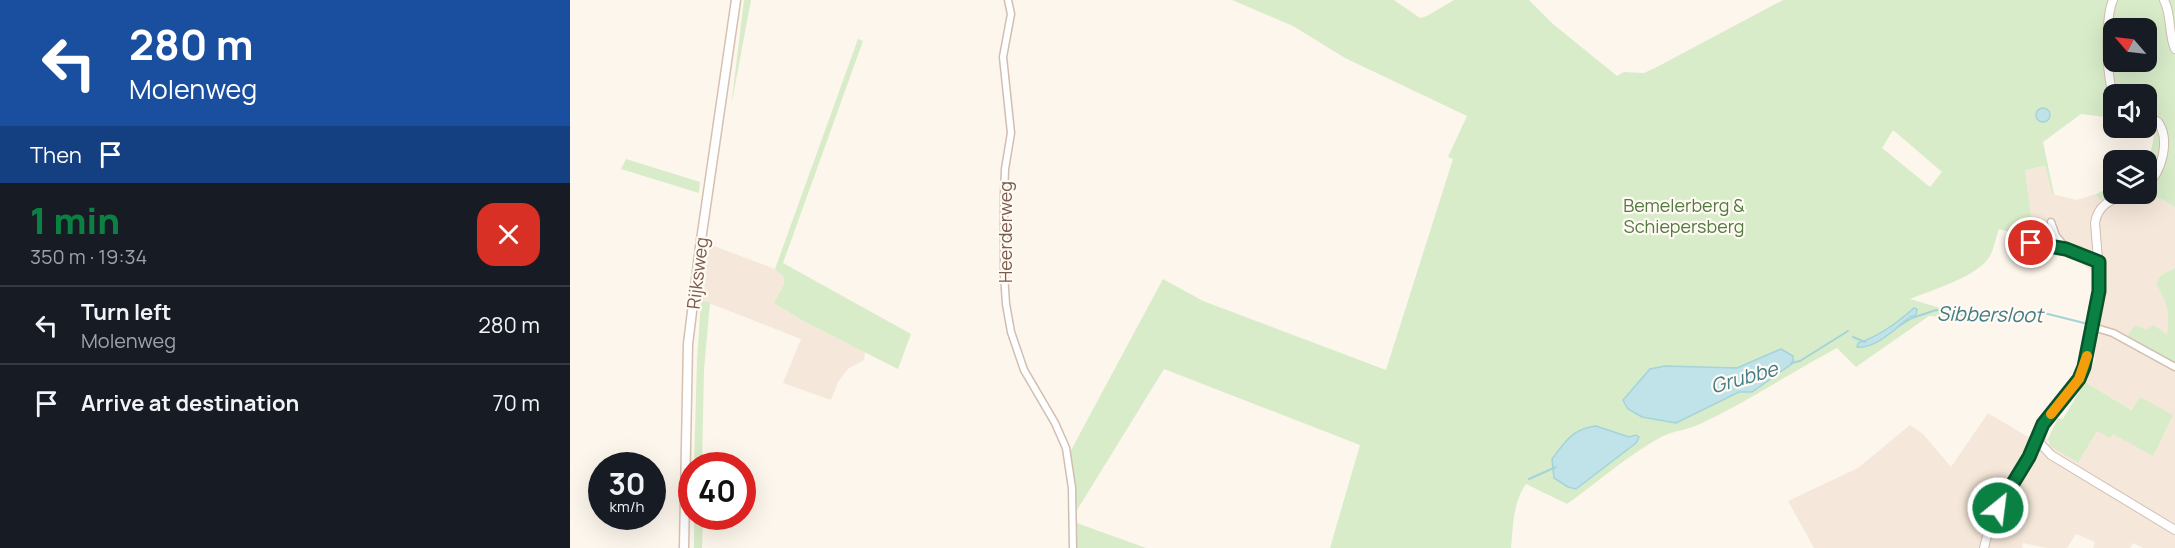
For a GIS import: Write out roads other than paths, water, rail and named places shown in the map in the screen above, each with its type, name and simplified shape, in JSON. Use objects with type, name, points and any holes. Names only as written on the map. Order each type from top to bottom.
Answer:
[{"type":"main road","name":"Rijksweg","points":[[684,548],[688,344],[736,0]]},
{"type":"street","name":"Heerderweg","points":[[1008,0],[1011,14],[1003,57],[1011,133],[1005,169],[1004,197],[1004,274],[1007,313],[1024,370],[1055,423],[1068,453],[1072,488],[1072,548]]},
{"type":"street","points":[[2110,84],[2109,15],[2113,0]]},
{"type":"street","points":[[2164,0],[2168,8],[2171,40],[2175,49]]},
{"type":"street","points":[[2157,121],[2164,138],[2157,171]]},
{"type":"street","points":[[1984,548],[1998,508],[2029,457],[2045,421],[2082,373],[2099,291],[2096,215],[2105,204]]},
{"type":"street","points":[[2051,222],[2056,236],[2066,249]]},
{"type":"street","points":[[2031,243],[2066,249],[2099,262]]},
{"type":"street","points":[[2093,327],[2113,333],[2175,367]]},
{"type":"street","points":[[2037,440],[2051,455],[2175,530]]},
{"type":"street","points":[[2029,457],[2051,455]]},
{"type":"water","points":[[2043,108],[2048,110],[2050,115],[2048,120],[2043,122],[2038,120],[2036,115],[2038,110]]},
{"type":"water","points":[[1914,308],[1917,309],[1916,315],[1910,317],[1885,337],[1871,345],[1857,347],[1858,343],[1887,329]]},
{"type":"water","points":[[1781,349],[1793,356],[1793,363],[1752,392],[1739,392],[1676,423],[1642,417],[1628,409],[1623,400],[1650,369],[1665,366],[1737,368]]},
{"type":"water","points":[[1596,426],[1629,437],[1636,435],[1639,437],[1636,443],[1576,489],[1568,487],[1554,478],[1552,459],[1575,433]]},
{"type":"waterway","name":"Sibbersloot","points":[[1899,326],[1912,318],[1936,310],[1977,318],[2044,313],[2088,324]]},
{"type":"waterway","name":"Grubbe","points":[[1791,363],[1800,361],[1848,331]]},
{"type":"waterway","name":"Grubbe","points":[[1853,337],[1865,342]]},
{"type":"waterway","name":"Grubbe","points":[[1529,479],[1556,467]]},
{"type":"park label","name":"Bemelerberg & Schiepersberg","points":[[1684,215]]}]
